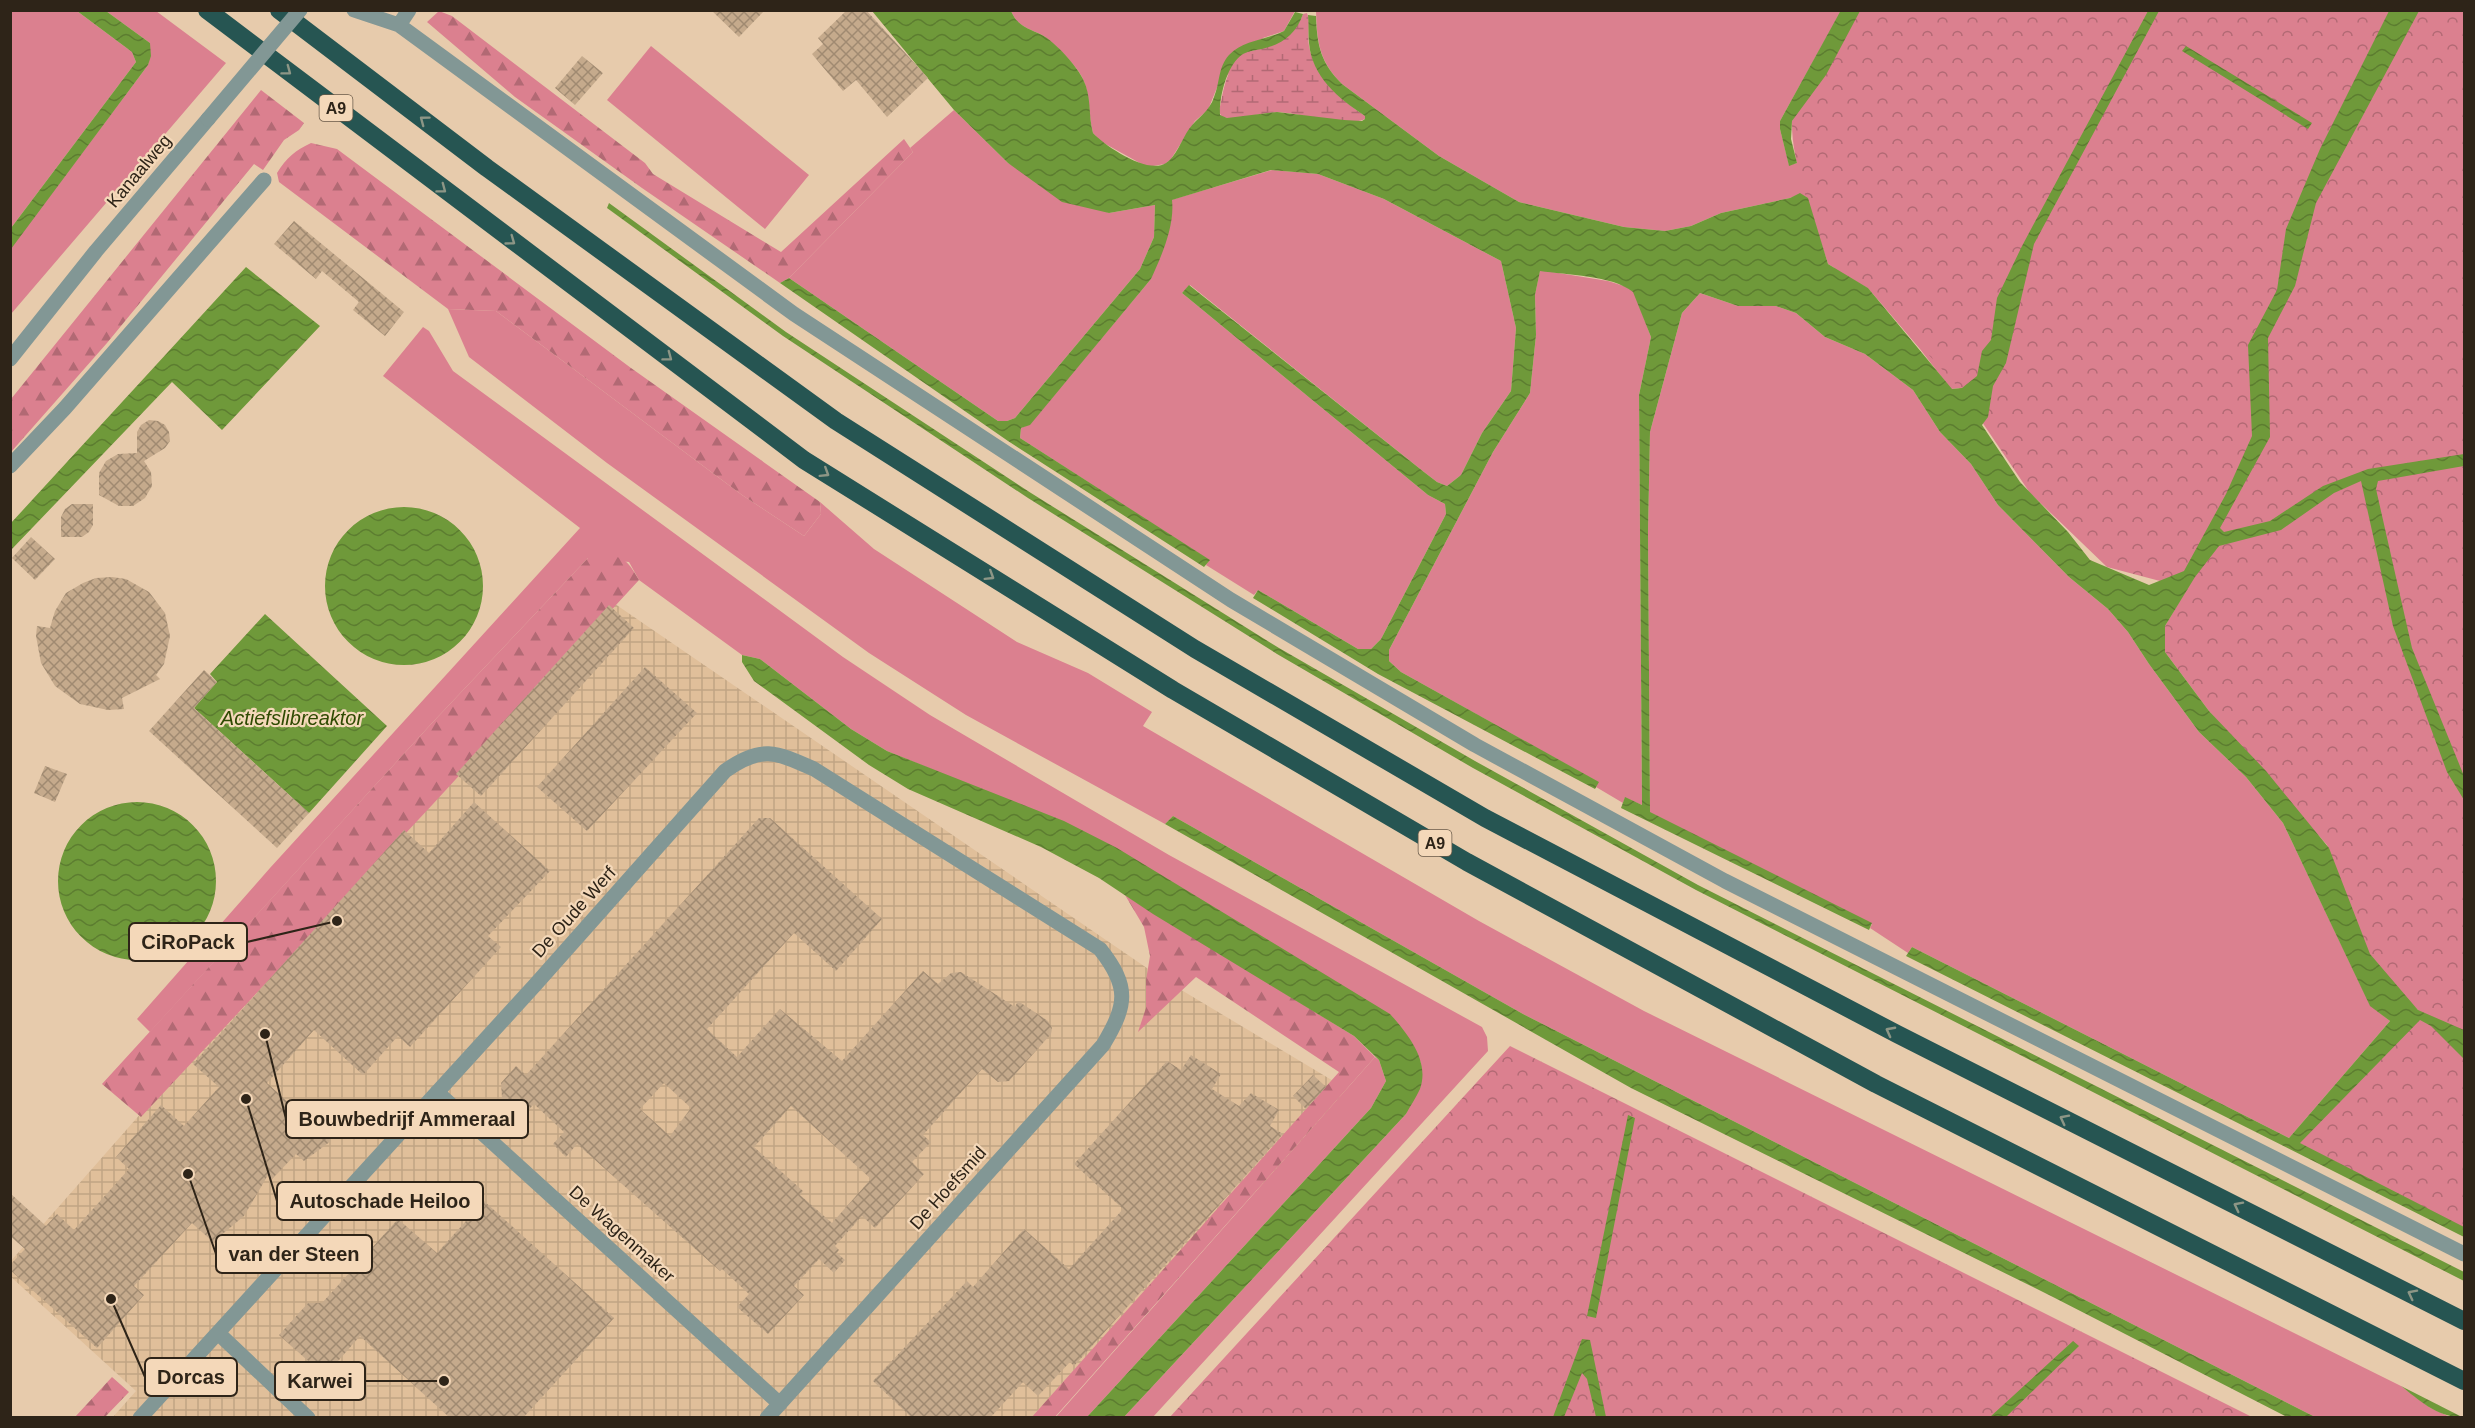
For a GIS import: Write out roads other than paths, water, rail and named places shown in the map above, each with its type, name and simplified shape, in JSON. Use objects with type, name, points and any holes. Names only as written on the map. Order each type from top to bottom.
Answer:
[{"type":"highway","name":"A9","points":[[207,10],[804,460],[1173,690],[1467,862],[1876,1084],[2464,1381]]},
{"type":"highway","name":"A9","points":[[279,10],[487,168],[836,421],[1195,649],[1485,818],[1907,1039],[2464,1321]]},
{"type":"street","name":"Kanaalweg","points":[[10,360],[96,251],[300,10]]},
{"type":"street","points":[[354,10],[399,25],[794,314],[1261,618],[1475,745],[1725,881],[2464,1254]]},
{"type":"street","points":[[399,25],[409,10]]},
{"type":"street","points":[[10,466],[65,408],[264,180]]},
{"type":"street","name":"De Oude Werf","points":[[140,1418],[438,1092],[725,771],[739,761],[761,752],[790,758],[814,769],[1100,949],[1116,969]]},
{"type":"street","name":"De Hoefsmid","points":[[767,1418],[1103,1045],[1118,1020],[1123,993],[1116,969]]},
{"type":"street","name":"De Wagenmaker","points":[[438,1092],[780,1404]]},
{"type":"street","points":[[218,1333],[308,1418]]},
{"type":"water","points":[[1841,10],[1860,11],[1826,75],[1792,121],[1791,139],[1797,163],[1789,166],[1780,121]]},
{"type":"water","points":[[77,11],[106,11],[150,43],[151,56],[148,65],[11,249],[11,228],[136,62],[132,52]]},
{"type":"water","points":[[872,11],[1011,11],[1020,24],[1053,43],[1080,74],[1088,92],[1093,133],[1127,157],[1158,166],[1173,157],[1189,129],[1210,106],[1221,70],[1229,55],[1241,46],[1284,31],[1295,12],[1303,14],[1297,27],[1288,37],[1270,47],[1243,54],[1237,59],[1228,73],[1221,99],[1220,115],[1227,118],[1277,112],[1344,120],[1362,121],[1365,119],[1365,116],[1328,86],[1315,66],[1309,43],[1308,15],[1316,16],[1318,36],[1325,61],[1342,84],[1439,156],[1519,202],[1624,227],[1665,231],[1691,226],[1721,213],[1790,198],[1800,193],[1808,198],[1828,264],[1868,288],[1952,389],[1962,388],[1977,376],[1982,351],[1991,340],[1997,298],[2022,246],[2148,11],[2159,11],[2034,244],[2006,363],[1993,386],[1988,417],[1982,425],[2020,482],[2068,532],[2090,560],[2149,585],[2184,571],[2226,494],[2252,436],[2248,345],[2277,290],[2286,229],[2320,149],[2389,11],[2419,11],[2316,203],[2295,286],[2268,338],[2270,437],[2220,528],[2224,532],[2270,521],[2323,486],[2368,469],[2464,454],[2464,466],[2378,481],[2376,489],[2412,648],[2464,776],[2464,800],[2447,772],[2393,626],[2361,481],[2334,493],[2281,530],[2219,546],[2195,577],[2165,626],[2165,652],[2209,711],[2266,771],[2329,848],[2370,954],[2418,1010],[2464,1030],[2464,1059],[2431,1026],[2420,1020],[2300,1143],[2464,1227],[2464,1237],[1906,956],[1912,947],[2289,1138],[2390,1021],[2370,1006],[2283,823],[2246,777],[2199,732],[2128,632],[2108,609],[2069,577],[1998,505],[1971,464],[1940,432],[1913,390],[1865,354],[1825,337],[1796,313],[1776,306],[1738,306],[1700,293],[1682,313],[1650,432],[1648,532],[1650,812],[1872,923],[1869,930],[1621,808],[1625,797],[1642,805],[1639,395],[1651,337],[1633,292],[1624,286],[1601,279],[1540,271],[1535,295],[1536,335],[1530,393],[1493,452],[1389,650],[1389,661],[1401,672],[1599,782],[1595,789],[1378,674],[1253,598],[1258,590],[1358,649],[1371,649],[1381,639],[1446,514],[1445,504],[1428,495],[1182,293],[1189,285],[1424,472],[1447,486],[1461,475],[1482,433],[1511,391],[1516,328],[1501,261],[1384,199],[1318,174],[1271,170],[1172,200],[1169,231],[1151,279],[1030,425],[1021,428],[1020,438],[1210,560],[1204,567],[1008,441],[780,283],[789,278],[998,421],[1007,421],[1015,418],[1140,269],[1154,237],[1155,205],[1109,213],[1062,202],[1008,163],[954,110]]},
{"type":"water","points":[[2186,46],[2312,123],[2308,129],[2182,51]]},
{"type":"water","points":[[609,203],[786,332],[1031,493],[1279,648],[1475,761],[1698,885],[2464,1272],[2464,1281],[1696,890],[1473,768],[1277,654],[1028,498],[783,336],[607,208]]},
{"type":"water","points":[[246,267],[320,326],[222,430],[172,382],[11,550],[11,523]]},
{"type":"water","points":[[404,507],[419,508],[434,513],[448,520],[460,530],[470,542],[477,556],[482,571],[482,601],[477,616],[470,630],[460,642],[448,652],[434,659],[419,664],[404,665],[389,664],[374,659],[360,652],[348,642],[338,630],[331,616],[326,601],[325,586],[326,571],[331,556],[338,542],[348,530],[360,520],[374,513],[389,508]]},
{"type":"water","name":"Actiefslibreaktor","points":[[265,614],[387,726],[309,813],[194,708],[217,682],[210,674]]},
{"type":"water","points":[[742,655],[760,659],[851,729],[887,751],[1064,821],[1117,848],[1390,1014],[1416,1048],[1422,1068],[1422,1079],[1420,1089],[1406,1114],[1124,1417],[1087,1417],[1371,1108],[1386,1081],[1379,1060],[1354,1036],[1153,914],[1099,878],[1041,847],[908,789],[869,765],[754,681],[742,662]]},
{"type":"water","points":[[137,802],[152,803],[167,808],[181,815],[193,825],[203,837],[210,851],[215,866],[215,896],[210,911],[203,925],[193,937],[181,947],[167,954],[152,959],[137,960],[122,959],[107,954],[93,947],[81,937],[71,925],[64,911],[59,896],[58,881],[59,866],[64,851],[71,837],[81,825],[93,815],[107,808],[122,803]]},
{"type":"water","points":[[1173,816],[1523,1014],[2315,1417],[2287,1417],[2051,1296],[1631,1088],[1165,824]]},
{"type":"water","points":[[1628,1115],[1635,1118],[1596,1318],[1587,1316]]},
{"type":"water","points":[[1582,1339],[1590,1340],[1606,1417],[1596,1417],[1587,1379],[1582,1373],[1564,1417],[1553,1417]]},
{"type":"water","points":[[2073,1341],[2079,1346],[2006,1417],[1990,1417]]},
{"type":"water","points":[[2401,1386],[2462,1417],[2453,1417],[2437,1411]]},
{"type":"place","name":"CiRoPack","points":[[337,921]]},
{"type":"place","name":"Bouwbedrijf Ammeraal","points":[[265,1034]]},
{"type":"place","name":"Autoschade Heiloo","points":[[246,1099]]},
{"type":"place","name":"van der Steen","points":[[188,1174]]},
{"type":"place","name":"Dorcas","points":[[111,1299]]},
{"type":"place","name":"Karwei","points":[[444,1381]]}]
